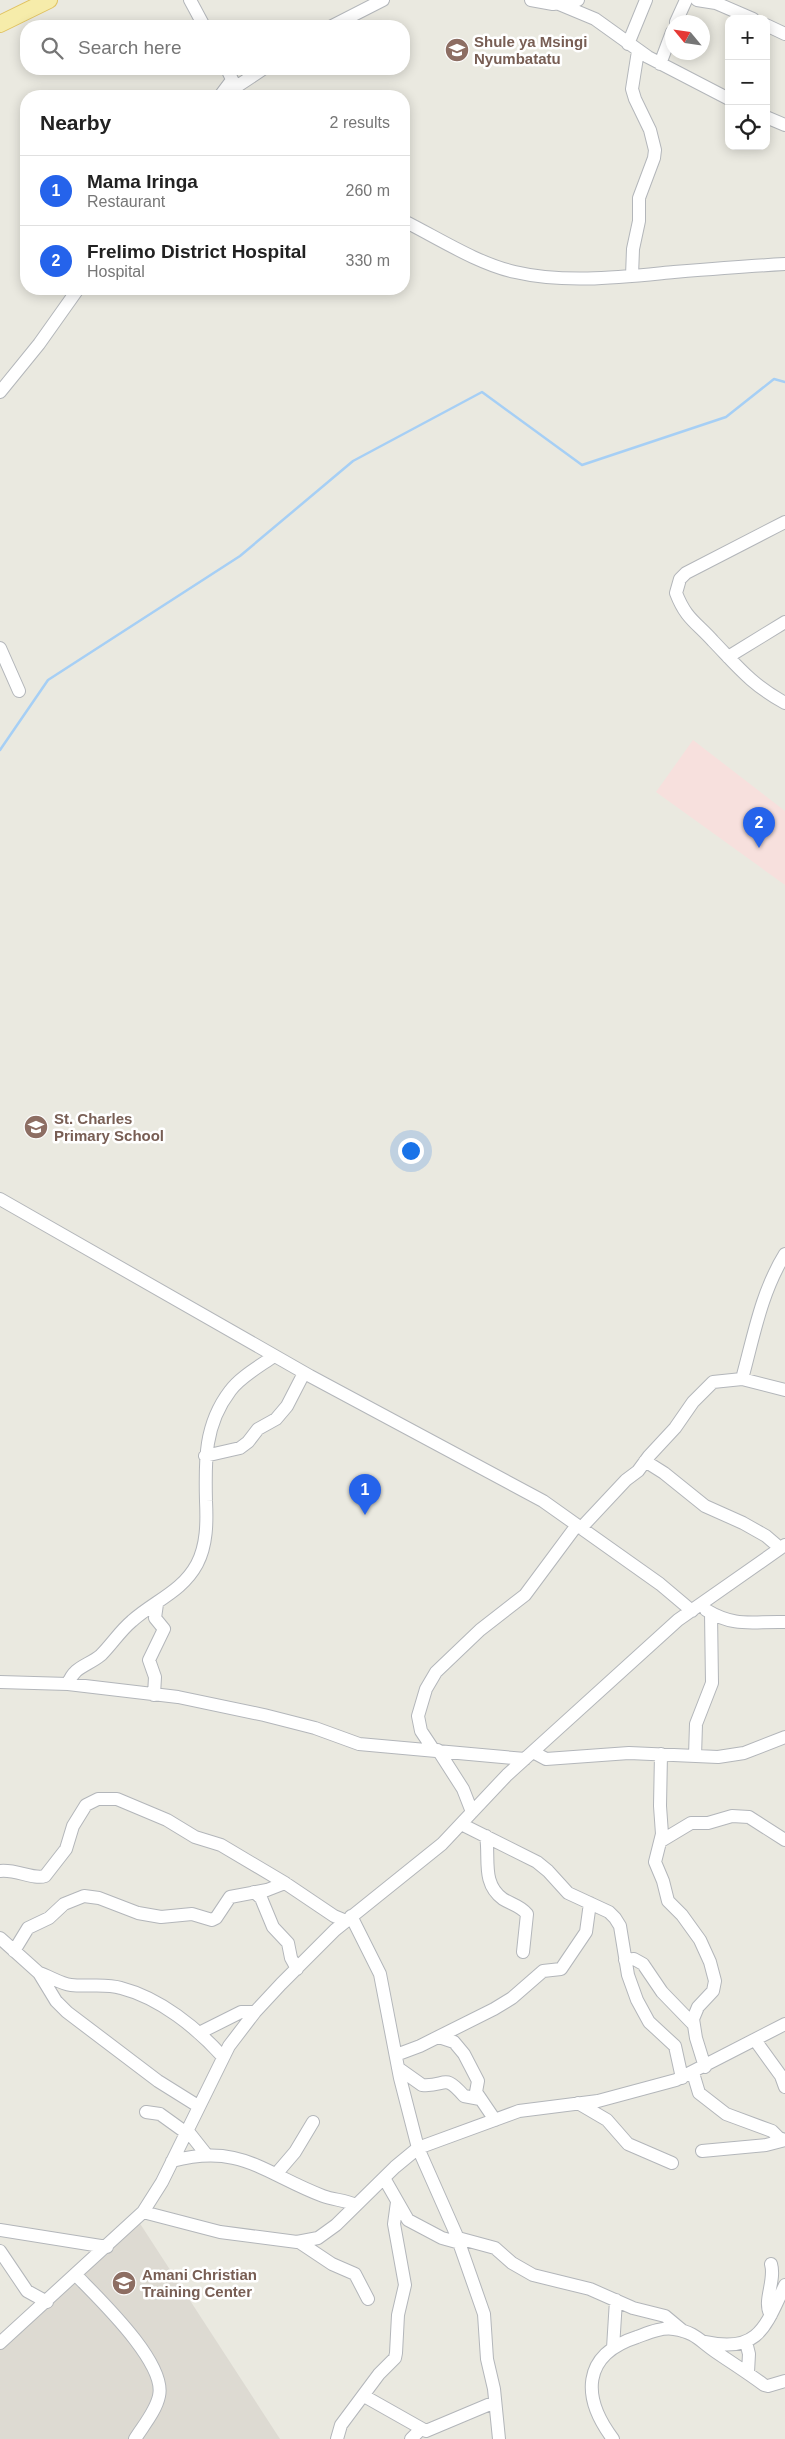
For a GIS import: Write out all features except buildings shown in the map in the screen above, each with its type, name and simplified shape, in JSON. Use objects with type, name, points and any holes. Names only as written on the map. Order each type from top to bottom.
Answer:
[{"type":"main road","points":[[0,24],[49,0]]},
{"type":"street","points":[[191,0],[201,20]]},
{"type":"street","points":[[344,20],[383,0]]},
{"type":"street","points":[[531,0],[559,4],[595,19],[660,64],[725,97]]},
{"type":"street","points":[[559,4],[578,0]]},
{"type":"street","points":[[632,276],[633,249],[639,221],[639,198],[654,158],[655,150],[650,130],[632,89],[633,47],[646,0]]},
{"type":"street","points":[[679,15],[686,0]]},
{"type":"street","points":[[697,0],[716,2],[744,15]]},
{"type":"street","points":[[770,27],[785,34]]},
{"type":"street","points":[[660,64],[665,51]]},
{"type":"street","points":[[234,83],[251,75]]},
{"type":"street","points":[[770,118],[785,126]]},
{"type":"street","points":[[410,224],[462,252],[514,272],[551,277],[602,279],[735,266],[785,264]]},
{"type":"street","points":[[0,392],[40,344],[74,295]]},
{"type":"street","points":[[785,522],[686,573],[680,579],[676,593],[688,618],[759,688],[785,703]]},
{"type":"street","points":[[728,657],[785,622]]},
{"type":"street","points":[[0,648],[19,691]]},
{"type":"street","points":[[0,1200],[304,1373],[510,1482],[579,1526],[696,1608],[734,1623],[785,1622]]},
{"type":"street","points":[[742,1378],[762,1300],[770,1279],[785,1254]]},
{"type":"street","points":[[68,1684],[77,1668],[95,1659],[130,1623],[173,1594],[191,1575],[198,1563],[206,1532],[205,1456],[216,1416],[230,1391],[274,1356]]},
{"type":"street","points":[[205,1456],[240,1448],[248,1442],[258,1429],[276,1419],[287,1406],[304,1373]]},
{"type":"street","points":[[472,1812],[463,1789],[418,1722],[418,1716],[429,1682],[455,1652],[525,1595],[579,1526],[626,1480],[638,1471],[675,1428],[693,1402],[713,1382],[742,1378],[785,1390]]},
{"type":"street","points":[[0,2343],[47,2302],[143,2212],[172,2161],[228,2046],[255,2012],[297,1969],[349,1918],[442,1844],[529,1756],[678,1620],[783,1546],[743,1523],[705,1506],[664,1473],[645,1461]]},
{"type":"street","points":[[154,1695],[155,1677],[149,1660],[163,1632],[162,1626],[155,1618],[157,1604]]},
{"type":"street","points":[[695,1756],[696,1724],[712,1683],[711,1613]]},
{"type":"street","points":[[0,1682],[68,1684],[197,1700],[246,1710],[315,1728],[359,1744],[529,1756],[546,1759],[629,1753],[733,1756],[785,1737]]},
{"type":"street","points":[[768,1744],[785,1746]]},
{"type":"street","points":[[662,1754],[661,1841],[655,1862],[663,1881],[665,1896],[700,1940],[710,1962],[714,1980],[713,1991],[698,2007],[693,2024]]},
{"type":"street","points":[[0,1871],[12,1870],[35,1877],[45,1876],[66,1849],[73,1826],[81,1810],[98,1799],[108,1797],[167,1820],[195,1837],[221,1845],[285,1883],[334,1916],[349,1918]]},
{"type":"street","points":[[661,1841],[690,1823],[708,1823],[732,1816],[749,1817],[785,1840]]},
{"type":"street","points":[[461,1824],[537,1862],[548,1870],[568,1893],[609,1912],[620,1926],[625,1960],[636,2000],[649,2022],[675,2046],[688,2075],[699,2093],[735,2119],[772,2131],[779,2138],[785,2140],[777,2144],[702,2151]]},
{"type":"street","points":[[486,1836],[488,1853],[486,1867],[492,1885],[504,1899],[527,1914],[523,1952]]},
{"type":"street","points":[[14,1951],[28,1928],[49,1918],[64,1904],[81,1897],[94,1896],[133,1912],[158,1917],[192,1914],[212,1920],[216,1918],[230,1898],[268,1890],[285,1883]]},
{"type":"street","points":[[254,1892],[262,1898],[273,1927],[288,1943],[291,1958],[297,1969]]},
{"type":"street","points":[[397,2061],[512,1998],[543,1972],[558,1970],[565,1965],[586,1932],[590,1903]]},
{"type":"street","points":[[349,1918],[380,1974],[397,2061],[418,2148],[459,2241],[484,2314],[487,2359],[495,2402],[499,2439]]},
{"type":"street","points":[[0,1938],[39,1974],[56,2001],[76,2019],[158,2081],[198,2106]]},
{"type":"street","points":[[625,1960],[634,1959],[643,1964],[662,1992],[693,2024],[705,2067]]},
{"type":"street","points":[[39,1974],[71,1985],[108,1985],[132,1991],[166,2009],[199,2033],[223,2057]]},
{"type":"street","points":[[199,2033],[241,2012],[255,2012]]},
{"type":"street","points":[[143,2212],[220,2232],[298,2242],[324,2235],[418,2148],[519,2111],[630,2094],[688,2075],[785,2025]]},
{"type":"street","points":[[439,2037],[454,2042],[464,2054],[478,2081],[476,2088],[480,2099],[495,2120]]},
{"type":"street","points":[[755,2040],[781,2076],[785,2087]]},
{"type":"street","points":[[397,2061],[422,2085],[442,2081],[451,2083],[464,2096],[480,2099]]},
{"type":"street","points":[[578,2103],[607,2120],[628,2144],[672,2163]]},
{"type":"street","points":[[146,2112],[160,2114],[186,2131],[206,2154]]},
{"type":"street","points":[[277,2173],[295,2152],[313,2122]]},
{"type":"street","points":[[172,2161],[206,2154],[225,2154],[277,2173],[325,2197],[347,2201],[356,2205]]},
{"type":"street","points":[[384,2178],[408,2220],[442,2238],[495,2248],[512,2263],[532,2275],[590,2289],[633,2308],[664,2316],[684,2332]]},
{"type":"street","points":[[336,2439],[341,2425],[395,2358],[398,2342],[398,2315],[405,2285],[394,2224],[397,2202]]},
{"type":"street","points":[[0,2230],[107,2247]]},
{"type":"street","points":[[298,2242],[332,2264],[355,2274],[368,2299]]},
{"type":"street","points":[[0,2251],[26,2291],[47,2302]]},
{"type":"street","points":[[770,2264],[772,2274],[767,2305],[771,2315]]},
{"type":"street","points":[[76,2275],[140,2344],[160,2388],[156,2405],[135,2439]]},
{"type":"street","points":[[705,2342],[723,2345],[746,2342],[758,2336],[771,2315],[785,2285]]},
{"type":"street","points":[[613,2348],[616,2300]]},
{"type":"street","points":[[613,2439],[601,2423],[592,2400],[590,2389],[593,2376],[602,2358],[613,2348],[628,2340],[660,2329],[673,2329],[697,2336],[768,2386],[785,2381]]},
{"type":"street","points":[[746,2342],[749,2354],[748,2372]]},
{"type":"street","points":[[364,2396],[426,2431],[433,2430],[449,2420],[495,2402]]},
{"type":"street","points":[[411,2439],[421,2429]]},
{"type":"shaded area","points":[[693,740],[785,811],[785,885],[656,792]]},
{"type":"shaded area","name":"Amani Christian Training Center","points":[[139,2222],[280,2439],[0,2439],[0,2343]]},
{"type":"waterway","points":[[0,750],[48,680],[240,556],[353,461],[482,392],[582,465],[726,417],[774,379],[785,382]]},
{"type":"place","name":"Shule ya Msingi Nyumbatatu","points":[[457,50]]},
{"type":"place","name":"Frelimo District Hospital","points":[[759,848]]},
{"type":"place","name":"St. Charles Primary School","points":[[36,1127]]},
{"type":"place","name":"Mama Iringa","points":[[365,1515]]},
{"type":"place","name":"Amani Christian Training Center","points":[[124,2283]]}]
